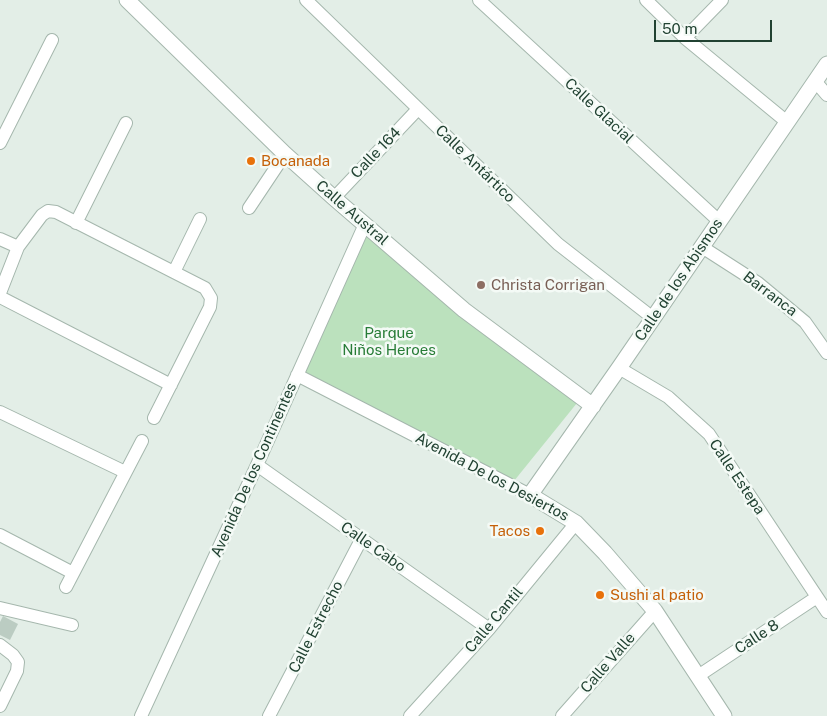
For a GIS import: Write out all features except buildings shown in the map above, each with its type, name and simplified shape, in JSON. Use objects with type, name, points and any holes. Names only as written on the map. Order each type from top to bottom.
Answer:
[{"type":"street","name":"Calle Austral","points":[[126,0],[285,154],[334,198],[464,310],[593,406]]},
{"type":"street","name":"Calle Antártico","points":[[306,0],[558,244],[654,318]]},
{"type":"street","name":"Calle Glacial","points":[[479,0],[720,222]]},
{"type":"street","points":[[646,0],[685,38],[787,122]]},
{"type":"street","points":[[685,38],[722,0]]},
{"type":"street","points":[[0,143],[52,40]]},
{"type":"street","name":"Calle de los Abismos","points":[[530,495],[654,318],[827,64]]},
{"type":"street","points":[[816,81],[827,95]]},
{"type":"street","name":"Calle 164","points":[[334,198],[418,109]]},
{"type":"street","points":[[76,223],[126,123]]},
{"type":"street","points":[[249,208],[285,154]]},
{"type":"street","points":[[0,293],[18,247],[42,215],[48,211],[56,212],[205,288],[211,298],[210,307],[154,418]]},
{"type":"street","points":[[174,272],[200,219]]},
{"type":"street","name":"Avenida De los Continentes","points":[[141,716],[257,465],[365,224]]},
{"type":"street","points":[[0,239],[18,247]]},
{"type":"street","name":"Barranca","points":[[702,247],[758,283],[805,322],[827,353]]},
{"type":"street","points":[[0,297],[171,384]]},
{"type":"street","name":"Calle Estepa","points":[[619,368],[668,397],[709,434],[827,612]]},
{"type":"street","name":"Avenida De los Desiertos","points":[[297,375],[530,495],[576,523],[605,553],[654,611],[724,716]]},
{"type":"street","points":[[0,412],[125,472]]},
{"type":"street","points":[[66,587],[142,441]]},
{"type":"street","name":"Calle Cabo","points":[[257,465],[489,629]]},
{"type":"street","name":"Calle Cantil","points":[[410,716],[489,629],[576,523]]},
{"type":"street","points":[[0,535],[73,573]]},
{"type":"street","name":"Calle Estrecho","points":[[269,716],[362,538]]},
{"type":"street","name":"Calle 8","points":[[698,676],[817,597]]},
{"type":"street","points":[[0,608],[72,625]]},
{"type":"street","name":"Calle Valle","points":[[562,716],[654,611]]},
{"type":"street","points":[[0,645],[13,655],[18,662],[17,671],[0,706]]},
{"type":"green space","name":"Parque Niños Heroes","points":[[366,232],[577,403],[514,481],[300,371]]},
{"type":"place","name":"Bocanada","points":[[251,161]]},
{"type":"place","name":"Christa Corrigan","points":[[481,285]]},
{"type":"place","name":"Tacos","points":[[540,531]]},
{"type":"place","name":"Sushi al patio","points":[[600,595]]}]
